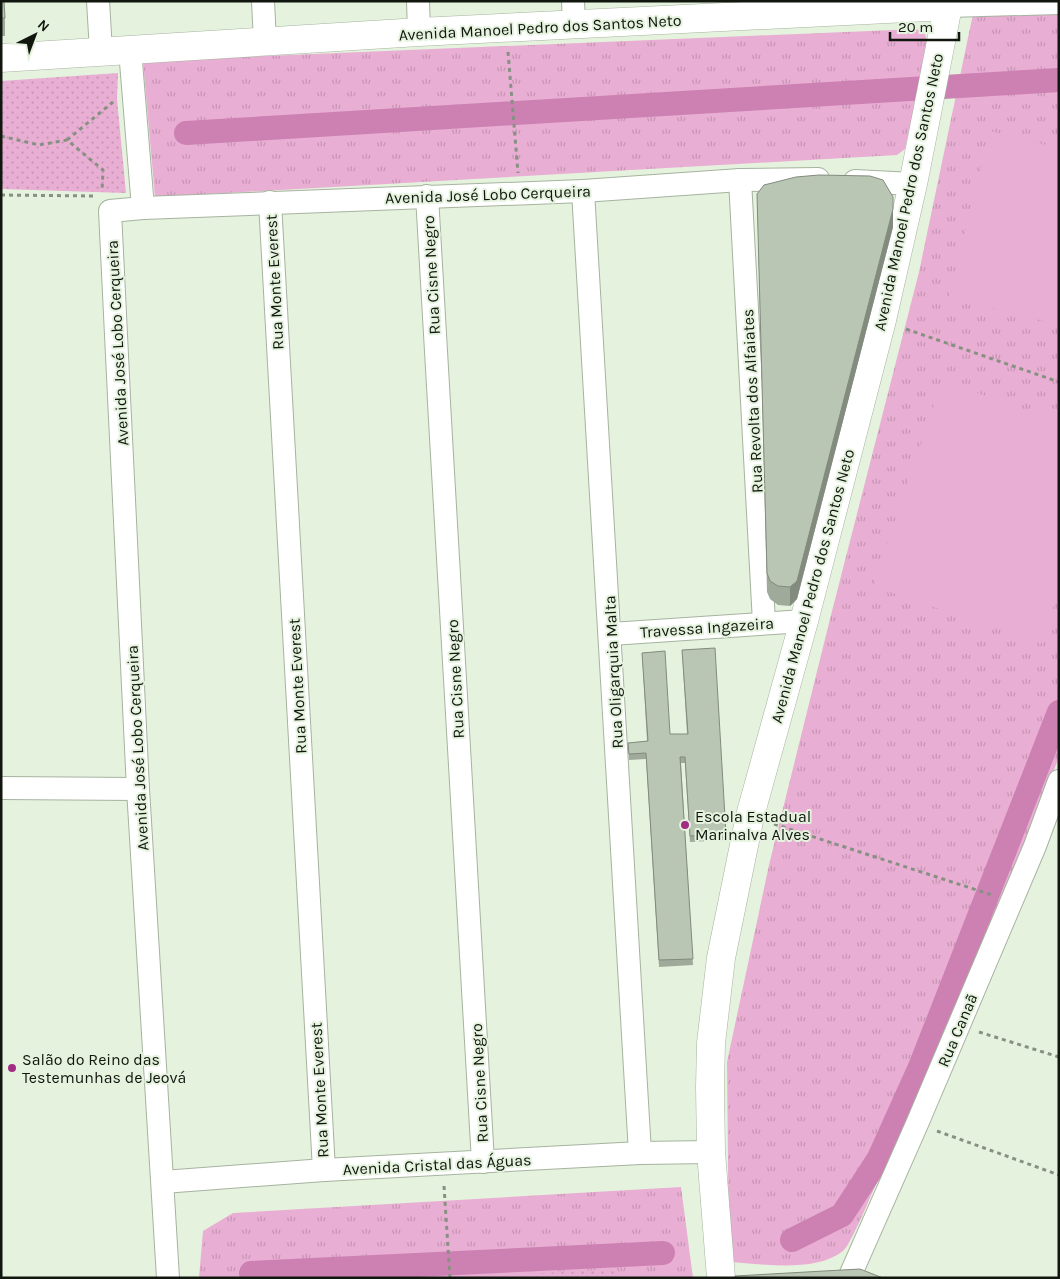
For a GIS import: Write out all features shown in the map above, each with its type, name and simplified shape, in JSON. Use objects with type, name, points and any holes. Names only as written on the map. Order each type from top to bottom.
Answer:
[{"type":"street","points":[[98,1],[101,52]]},
{"type":"street","points":[[263,1],[265,42]]},
{"type":"street","points":[[418,1],[419,32]]},
{"type":"street","points":[[949,3],[1059,3]]},
{"type":"street","name":"Avenida Manoel Pedro dos Santos Neto","points":[[1,58],[419,32],[574,14],[949,3],[913,184],[882,320],[804,621],[750,816],[736,877],[715,996],[711,1043],[711,1152],[720,1278]]},
{"type":"street","points":[[130,50],[131,83],[143,208]]},
{"type":"street","name":"Avenida José Lobo Cerqueira","points":[[168,1278],[138,789],[110,211],[270,202],[582,190],[740,180],[815,179],[913,184]]},
{"type":"street","name":"Rua Revolta dos Alfaiates","points":[[740,180],[764,622]]},
{"type":"street","name":"Rua Oligarquia Malta","points":[[582,190],[611,634],[640,1153]]},
{"type":"street","name":"Rua Cisne Negro","points":[[427,196],[483,1162]]},
{"type":"street","name":"Rua Monte Everest","points":[[270,202],[324,1170]]},
{"type":"street","name":"Travessa Ingazeira","points":[[611,634],[764,622],[804,621]]},
{"type":"street","name":"Rua Canaã","points":[[849,1278],[959,1026],[1035,846],[1059,781]]},
{"type":"street","points":[[1,788],[138,789]]},
{"type":"street","name":"Avenida Cristal das Águas","points":[[163,1182],[324,1170],[640,1153],[711,1152]]},
{"type":"path","points":[[509,62],[516,160]]},
{"type":"path","points":[[1,136],[39,145],[67,140],[117,99],[131,83]]},
{"type":"path","points":[[1,195],[102,196],[103,170],[67,140]]},
{"type":"path","points":[[882,320],[1059,382]]},
{"type":"path","points":[[750,816],[1001,898]]},
{"type":"path","points":[[959,1026],[1059,1057]]},
{"type":"path","points":[[917,1124],[1059,1175]]},
{"type":"path","points":[[442,1165],[450,1278]]},
{"type":"green space","points":[[973,14],[1059,15],[1059,757],[973,970],[847,1247],[831,1258],[804,1265],[788,1266],[729,1262],[727,1062],[769,865],[919,272]]},
{"type":"green space","points":[[917,29],[925,34],[928,44],[905,149],[897,155],[155,197],[143,61]]},
{"type":"green space","points":[[118,73],[117,99],[126,193],[1,189],[1,81]]},
{"type":"green space","points":[[990,131],[1059,148],[1059,325],[949,297]]},
{"type":"green space","points":[[942,381],[1059,421],[1059,590],[1041,644],[873,586]]},
{"type":"green space","points":[[681,1187],[693,1278],[199,1278],[203,1231],[233,1213]]},
{"type":"green space","points":[[617,1269],[617,1278],[509,1278],[509,1275]]},
{"type":"building","points":[[1,1],[4,1],[5,18],[1,18]]},
{"type":"building","points":[[819,175],[870,176],[883,180],[893,197],[893,209],[797,581],[790,587],[778,586],[770,581],[767,573],[757,194],[764,185],[796,177]]},
{"type":"building","name":"Escola Estadual Marinalva Alves","points":[[715,648],[726,834],[690,836],[685,757],[680,757],[693,959],[659,960],[646,753],[629,754],[628,743],[648,741],[642,653],[665,651],[670,734],[688,734],[682,650]]},
{"type":"building","points":[[860,1269],[883,1278],[735,1278],[735,1276]]},
{"type":"waterway","points":[[186,133],[1059,80]]},
{"type":"waterway","points":[[792,1240],[842,1215],[879,1158],[920,1067],[1059,712]]},
{"type":"waterway","points":[[251,1273],[663,1253]]},
{"type":"place","name":"Escola Estadual Marinalva Alves","points":[[685,825]]},
{"type":"place","name":"Salão do Reino das Testemunhas de Jeová","points":[[12,1068]]}]
